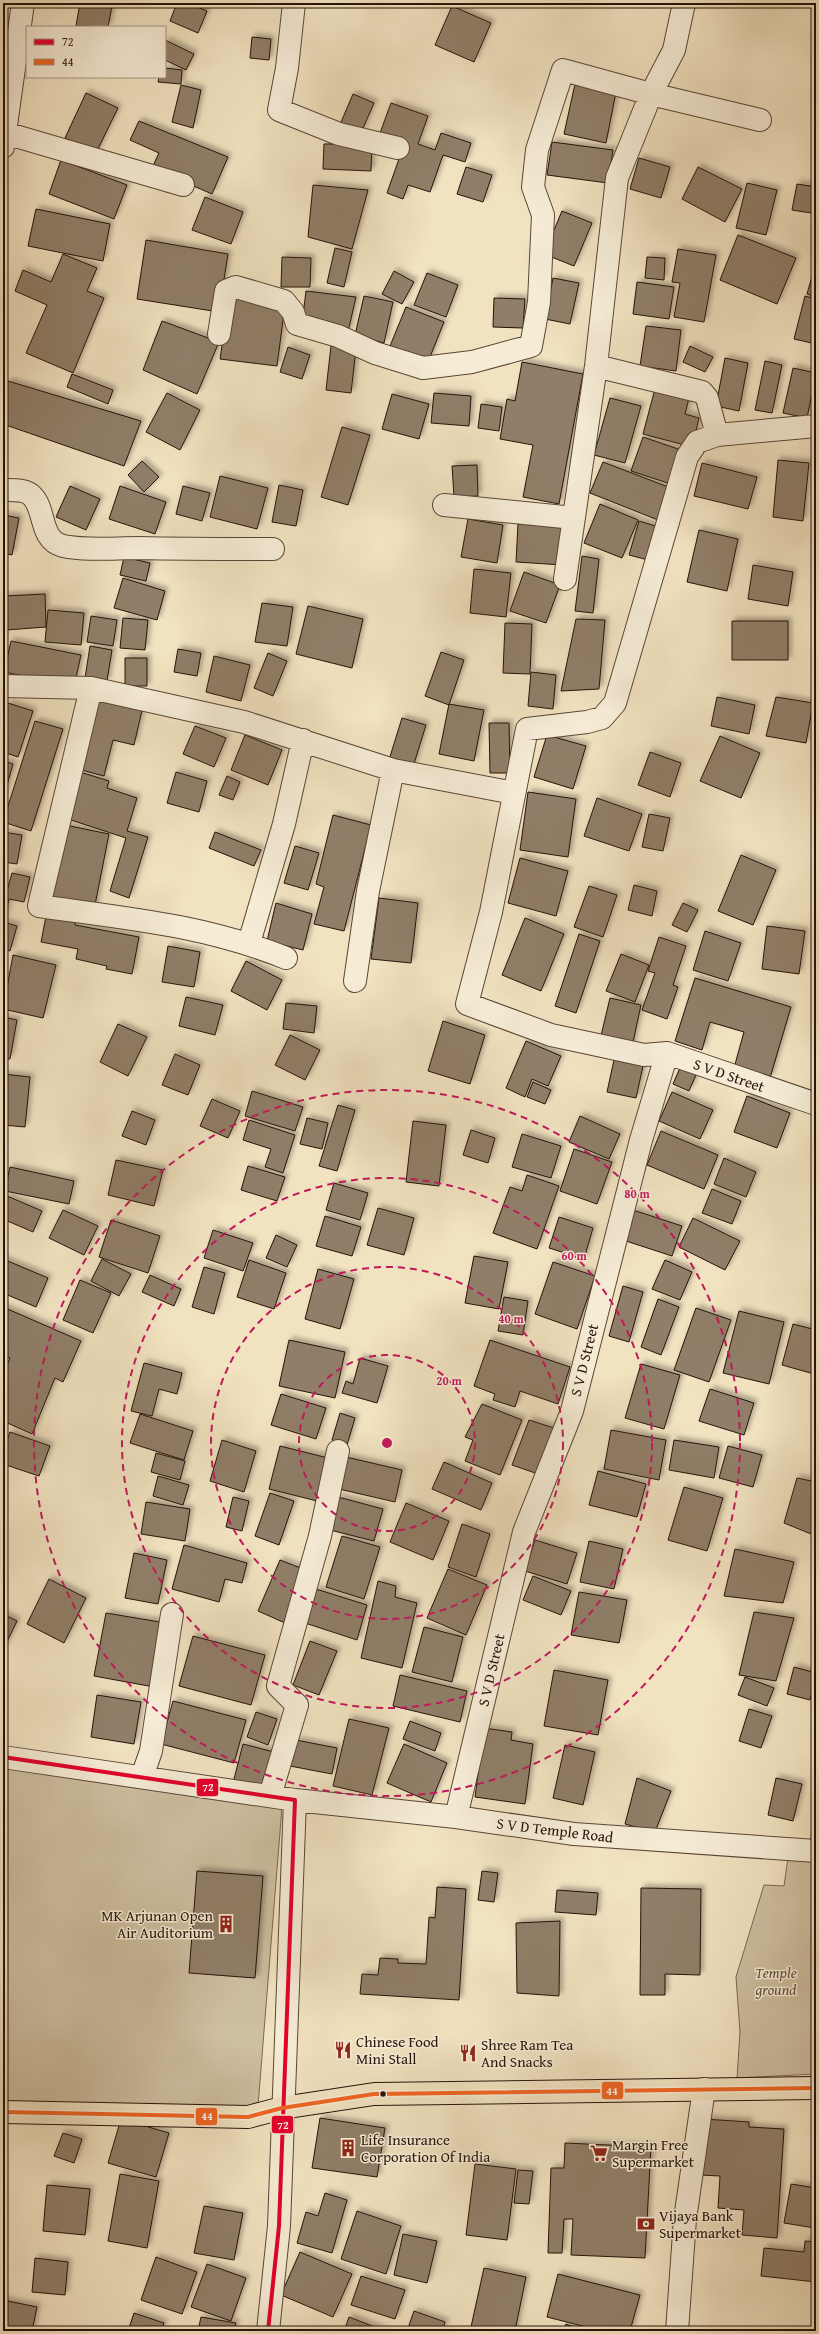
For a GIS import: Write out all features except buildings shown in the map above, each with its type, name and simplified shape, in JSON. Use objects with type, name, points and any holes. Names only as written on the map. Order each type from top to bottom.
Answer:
[{"type":"main road","points":[[3,2112],[248,2118],[282,2108],[374,2094],[816,2088]]},
{"type":"street","points":[[23,3],[7,97],[4,141],[183,184]]},
{"type":"street","points":[[294,3],[287,68],[279,110],[339,134],[398,148]]},
{"type":"street","points":[[565,579],[596,366],[617,178],[651,94],[674,50],[684,3]]},
{"type":"street","points":[[219,334],[226,291],[236,287],[284,301],[293,312],[297,324],[338,336],[375,353],[423,368],[472,362],[531,346],[539,302],[543,215],[533,187],[537,158],[563,70],[651,94],[760,120]]},
{"type":"street","points":[[596,366],[702,392],[707,398],[717,435]]},
{"type":"street","points":[[667,1053],[644,1055],[551,1035],[467,1004],[491,912],[527,729],[587,722],[602,718],[615,703],[687,457],[697,442],[717,435],[816,426]]},
{"type":"street","points":[[3,490],[20,491],[32,495],[37,502],[46,531],[54,542],[62,546],[104,548],[273,548]]},
{"type":"street","points":[[444,505],[574,518]]},
{"type":"street","points":[[3,686],[91,688],[244,722],[394,770],[514,793]]},
{"type":"street","points":[[91,688],[39,906],[191,928],[249,943],[286,958]]},
{"type":"street","points":[[249,943],[284,824],[303,740]]},
{"type":"street","points":[[355,981],[368,891],[394,770]]},
{"type":"street","name":"S V D Street","points":[[456,1817],[524,1532],[572,1411],[641,1140],[667,1053],[816,1104]]},
{"type":"street","points":[[270,1796],[297,1705],[278,1686],[320,1536],[338,1452]]},
{"type":"street","points":[[142,1778],[151,1751],[172,1614]]},
{"type":"street","name":"S V D Temple Road","points":[[3,1757],[295,1800],[456,1817],[574,1834],[816,1852]]},
{"type":"street","points":[[268,2331],[278,2226],[295,1800]]},
{"type":"street","points":[[677,2331],[685,2219],[704,2089]]},
{"type":"green space","points":[[3,1765],[282,1807],[258,2106],[3,2103]]},
{"type":"green space","name":"Temple ground","points":[[788,1857],[816,1859],[816,2074],[737,2078],[740,2032],[736,1977],[764,1885],[784,1886]]},
{"type":"transit line","name":"72","points":[[3,1757],[295,1800],[279,2226],[268,2331]]},
{"type":"transit line","name":"44","points":[[3,2112],[248,2117],[282,2108],[374,2094],[816,2088]]},
{"type":"place","name":"MK Arjunan Open Air Auditorium","points":[[226,1924]]},
{"type":"place","name":"Chinese Food Mini Stall","points":[[343,2050]]},
{"type":"place","name":"Shree Ram Tea And Snacks","points":[[468,2053]]},
{"type":"place","name":"Life Insurance Corporation Of India","points":[[348,2148]]},
{"type":"place","name":"Margin Free Supermarket","points":[[599,2153]]},
{"type":"place","name":"Vijaya Bank Supermarket","points":[[646,2224]]}]
